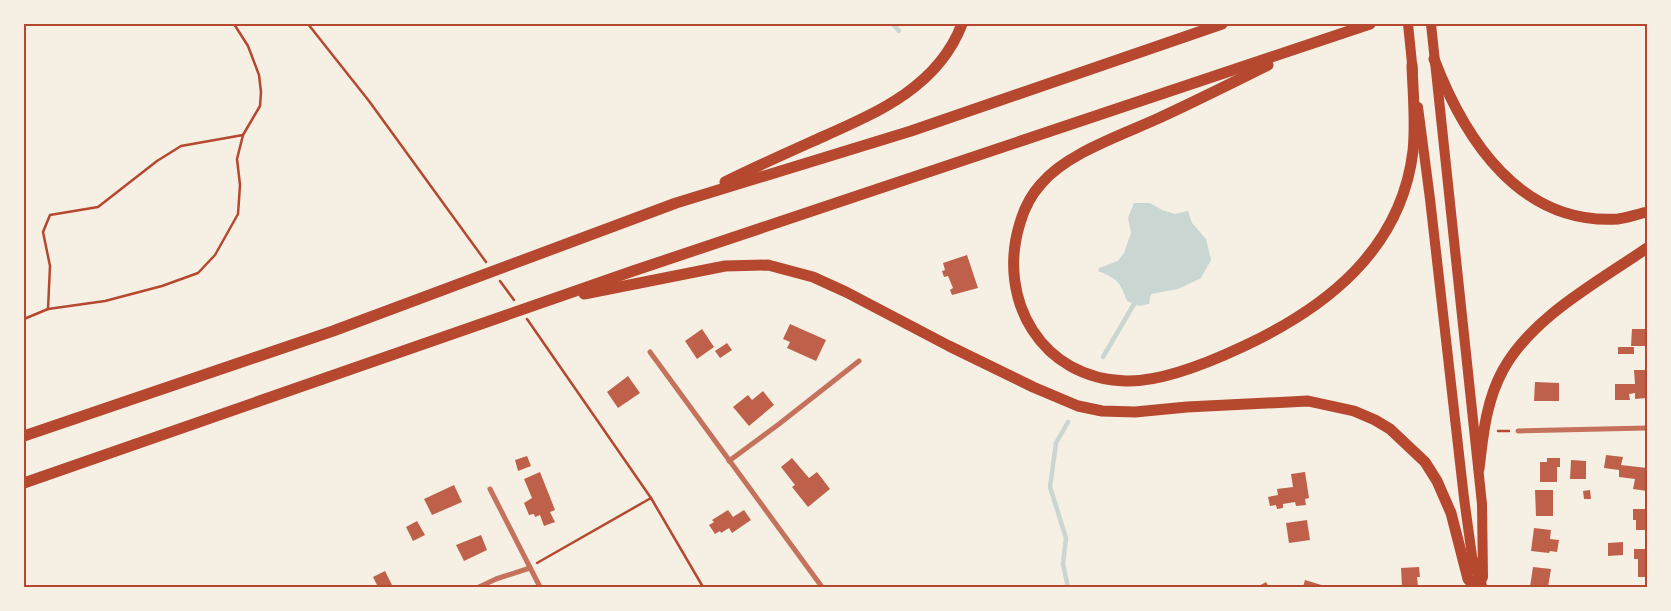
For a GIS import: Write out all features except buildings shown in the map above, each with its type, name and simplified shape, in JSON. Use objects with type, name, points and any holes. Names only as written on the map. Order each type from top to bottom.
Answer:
[{"type":"highway","points":[[694,197],[881,109],[906,94],[923,81],[943,58],[959,33],[962,24]]},
{"type":"highway","points":[[24,436],[332,331],[496,268],[694,197],[911,131],[1222,24]]},
{"type":"highway","points":[[24,483],[541,303],[1370,24]]},
{"type":"highway","points":[[1301,48],[1208,96],[1069,159],[1041,183],[1025,207],[1012,259],[1013,278],[1021,309],[1027,323],[1049,350],[1080,372],[1126,381],[1152,378],[1202,364],[1227,354],[1288,323],[1327,297],[1362,266],[1382,237],[1397,210],[1408,178],[1413,151],[1412,65]]},
{"type":"highway","points":[[1434,59],[1444,87],[1473,138],[1492,164],[1511,183],[1542,203],[1562,212],[1585,218],[1619,219],[1647,212]]},
{"type":"highway","points":[[1479,470],[1487,412],[1502,371],[1515,350],[1554,313],[1647,248]]},
{"type":"highway","points":[[541,303],[725,266],[768,266],[813,277],[838,288],[982,362],[1078,406],[1102,411],[1135,412],[1187,407],[1308,401],[1354,411],[1390,429],[1425,462],[1438,481],[1451,513],[1468,579],[1480,585]]},
{"type":"main road","points":[[1408,24],[1465,508],[1472,556],[1480,585]]},
{"type":"main road","points":[[1431,24],[1479,470],[1484,546],[1483,578],[1480,585]]},
{"type":"street","points":[[650,352],[822,587]]},
{"type":"street","points":[[729,461],[859,361]]},
{"type":"street","points":[[1518,431],[1647,428]]},
{"type":"street","points":[[490,489],[540,587]]},
{"type":"street","points":[[479,587],[496,579],[530,568]]},
{"type":"path","points":[[24,319],[48,309],[105,301],[162,286],[198,273],[215,255],[238,214],[240,185],[237,159],[243,135],[260,106],[259,75],[253,57],[234,24]]},
{"type":"path","points":[[308,24],[369,101],[487,263]]},
{"type":"path","points":[[48,309],[50,266],[43,232],[50,215],[98,207],[157,161],[181,146],[243,135]]},
{"type":"path","points":[[498,278],[514,300]]},
{"type":"path","points":[[525,316],[651,498],[703,587]]},
{"type":"path","points":[[530,568],[547,556],[651,498]]},
{"type":"shaded area","points":[[1134,203],[1150,203],[1162,210],[1175,214],[1188,211],[1192,223],[1206,239],[1211,260],[1201,278],[1178,289],[1151,294],[1149,304],[1139,306],[1127,301],[1120,285],[1114,279],[1098,271],[1099,268],[1118,261],[1124,253],[1131,233],[1128,218]]},
{"type":"waterway","points":[[893,24],[899,31]]},
{"type":"waterway","points":[[1103,357],[1134,304]]},
{"type":"waterway","points":[[1068,422],[1056,443],[1050,487],[1066,538],[1063,564],[1068,587]]}]
